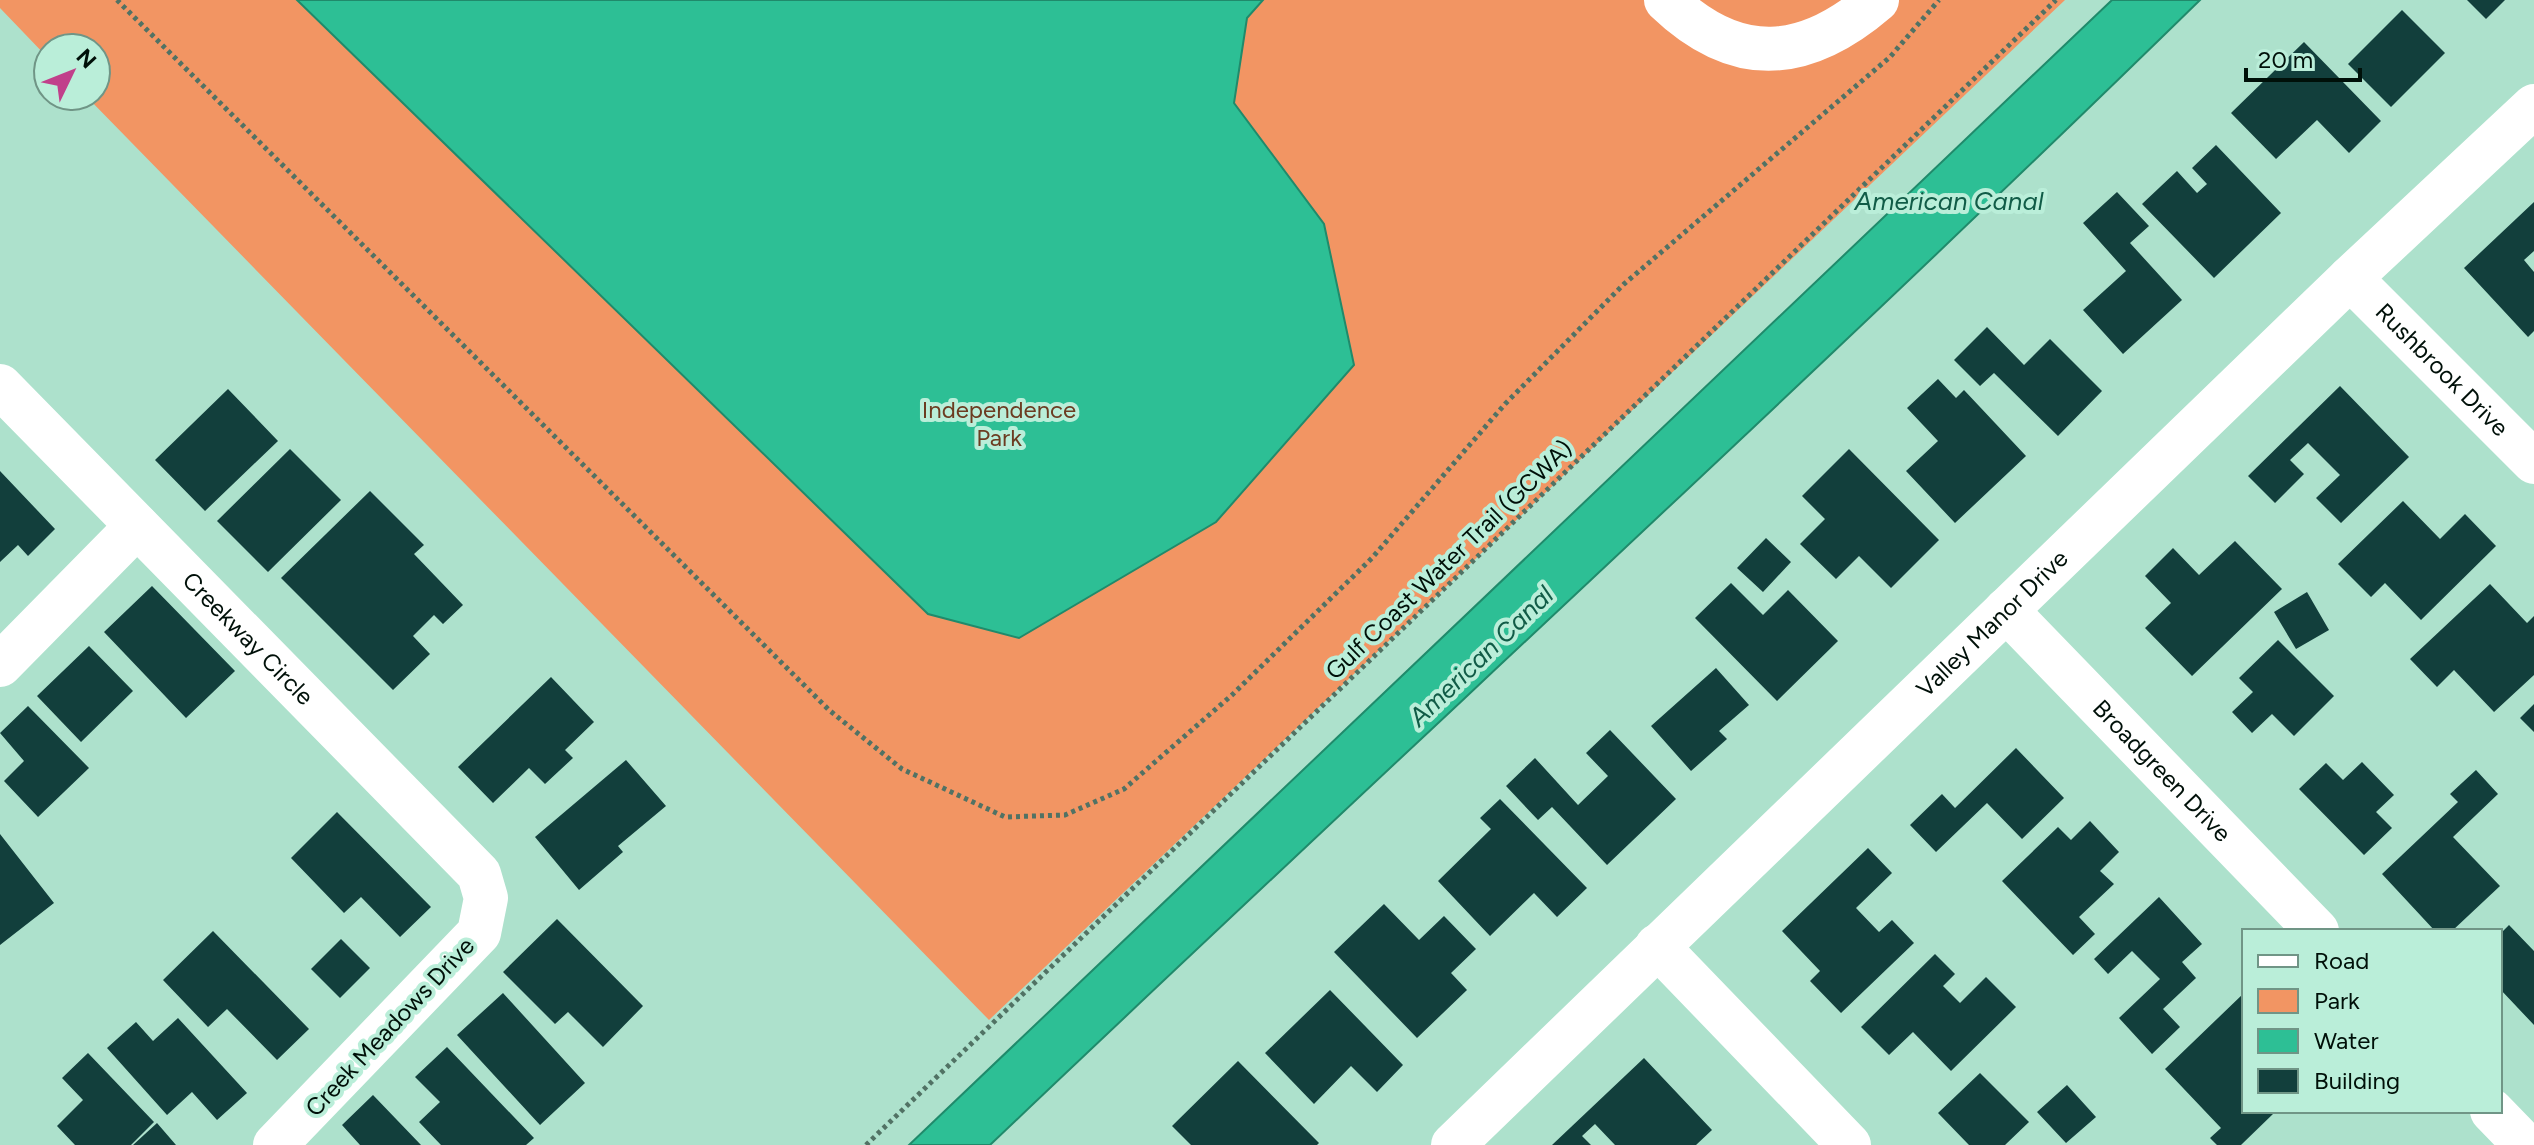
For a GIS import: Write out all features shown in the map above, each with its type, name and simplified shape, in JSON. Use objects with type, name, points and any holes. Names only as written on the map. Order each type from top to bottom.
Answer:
[{"type":"street","points":[[1666,0],[1689,22],[1741,46],[1768,50],[1817,41],[1865,6]]},
{"type":"street","name":"Valley Manor Drive","points":[[1453,1145],[2350,278],[2534,106]]},
{"type":"street","name":"Rushbrook Drive","points":[[2350,278],[2534,462]]},
{"type":"street","name":"Creekway Circle","points":[[0,386],[479,874],[486,898]]},
{"type":"street","points":[[0,665],[137,526]]},
{"type":"street","name":"Broadgreen Drive","points":[[2006,610],[2315,929]]},
{"type":"street","name":"Creek Meadows Drive","points":[[275,1145],[479,933],[486,898]]},
{"type":"street","points":[[1657,946],[1849,1145]]},
{"type":"street","points":[[2494,1113],[2525,1145]]},
{"type":"path","points":[[117,0],[829,710],[902,769],[1005,817],[1065,815],[1124,789],[1220,706],[1372,558],[1505,404],[1624,284],[1890,57],[1939,0]]},
{"type":"path","name":"Gulf Coast Water Trail (GCWA)","points":[[866,1145],[2056,0]]},
{"type":"green space","name":"Independence Park","points":[[0,0],[2065,0],[989,1020],[102,112],[112,112],[112,32],[32,32],[32,41],[0,8]]},
{"type":"water","points":[[297,0],[1263,0],[1247,18],[1234,103],[1324,224],[1354,365],[1216,522],[1019,638],[928,614]]},
{"type":"water","name":"American Canal","points":[[2112,0],[2200,0],[1749,432],[990,1145],[909,1145]]},
{"type":"building","points":[[2467,0],[2505,0],[2486,19]]},
{"type":"building","points":[[2402,10],[2445,53],[2391,107],[2348,64]]},
{"type":"building","points":[[2304,42],[2381,121],[2349,153],[2317,120],[2276,159],[2231,113]]},
{"type":"building","points":[[2216,145],[2281,213],[2214,278],[2142,204],[2177,171],[2197,193],[2207,184],[2192,168]]},
{"type":"building","points":[[2117,192],[2149,226],[2130,243],[2182,300],[2123,354],[2083,310],[2126,271],[2083,223]]},
{"type":"building","points":[[2534,202],[2534,251],[2524,260],[2534,272],[2534,331],[2528,337],[2464,268]]},
{"type":"building","points":[[1987,327],[2024,365],[2050,339],[2102,391],[2058,436],[1994,373],[1980,386],[1954,360]]},
{"type":"building","points":[[1938,379],[1956,398],[1964,390],[2026,456],[1955,523],[1906,471],[1938,441],[1907,408]]},
{"type":"building","points":[[2340,386],[2409,457],[2341,523],[2316,498],[2340,475],[2308,443],[2290,460],[2304,474],[2275,503],[2248,476]]},
{"type":"building","points":[[228,389],[278,441],[205,511],[155,460]]},
{"type":"building","points":[[290,449],[341,500],[268,572],[217,521]]},
{"type":"building","points":[[1849,449],[1939,540],[1891,588],[1859,556],[1836,579],[1800,544],[1825,519],[1802,496]]},
{"type":"building","points":[[0,471],[55,529],[28,556],[18,545],[0,562]]},
{"type":"building","points":[[370,491],[424,545],[414,554],[463,605],[443,624],[434,615],[413,636],[430,654],[393,690],[281,578]]},
{"type":"building","points":[[2403,501],[2440,539],[2465,514],[2496,546],[2421,620],[2385,583],[2371,597],[2338,564]]},
{"type":"building","points":[[1766,538],[1791,562],[1763,592],[1737,568]]},
{"type":"building","points":[[2235,541],[2282,589],[2192,676],[2145,628],[2171,603],[2145,576],[2173,548],[2199,575]]},
{"type":"building","points":[[1731,583],[1763,615],[1788,590],[1838,641],[1777,701],[1695,618]]},
{"type":"building","points":[[2490,584],[2527,623],[2534,616],[2534,675],[2494,712],[2454,670],[2437,687],[2410,659]]},
{"type":"building","points":[[152,586],[235,671],[186,718],[104,632]]},
{"type":"building","points":[[2307,592],[2329,630],[2296,649],[2274,612]]},
{"type":"building","points":[[2278,640],[2334,696],[2294,736],[2272,714],[2252,733],[2232,712],[2253,692],[2239,678]]},
{"type":"building","points":[[89,646],[133,691],[81,742],[37,696]]},
{"type":"building","points":[[1716,668],[1749,705],[1719,731],[1727,739],[1691,771],[1651,726]]},
{"type":"building","points":[[551,677],[594,722],[565,750],[573,758],[545,784],[529,768],[493,803],[458,767]]},
{"type":"building","points":[[2534,704],[2534,732],[2520,718]]},
{"type":"building","points":[[28,706],[89,768],[38,817],[4,781],[24,761],[0,733]]},
{"type":"building","points":[[1610,730],[1676,799],[1607,865],[1552,807],[1538,820],[1506,786],[1535,758],[1578,805],[1608,776],[1586,753]]},
{"type":"building","points":[[2016,748],[2064,798],[2022,839],[1987,803],[1936,852],[1910,825],[1942,794],[1955,808]]},
{"type":"building","points":[[626,760],[666,806],[618,846],[623,852],[579,890],[535,837]]},
{"type":"building","points":[[2362,762],[2394,795],[2376,812],[2392,828],[2364,855],[2299,789],[2326,763],[2343,780]]},
{"type":"building","points":[[2476,770],[2498,794],[2453,837],[2500,886],[2454,929],[2433,929],[2382,874],[2458,802],[2450,794]]},
{"type":"building","points":[[1500,799],[1587,888],[1557,917],[1534,893],[1490,936],[1438,881],[1491,829],[1480,818]]},
{"type":"building","points":[[337,812],[431,907],[400,937],[361,897],[344,913],[291,858]]},
{"type":"building","points":[[2090,821],[2119,852],[2100,871],[2114,884],[2079,917],[2095,934],[2073,955],[2002,881],[2058,827],[2071,840]]},
{"type":"building","points":[[0,834],[54,903],[0,945]]},
{"type":"building","points":[[1868,848],[1892,873],[1856,908],[1879,932],[1892,920],[1914,943],[1841,1013],[1810,981],[1820,971],[1782,931]]},
{"type":"building","points":[[2159,897],[2202,944],[2182,962],[2196,978],[2163,1009],[2180,1027],[2152,1054],[2119,1018],[2160,979],[2132,951],[2108,974],[2094,959]]},
{"type":"building","points":[[1384,904],[1419,940],[1444,916],[1476,949],[1451,973],[1467,990],[1417,1038],[1334,952]]},
{"type":"building","points":[[557,919],[643,1006],[603,1047],[568,1012],[555,1024],[503,972]]},
{"type":"building","points":[[2509,925],[2534,951],[2534,1025],[2502,991],[2502,932]]},
{"type":"building","points":[[213,931],[309,1029],[277,1060],[227,1009],[208,1027],[163,980]]},
{"type":"building","points":[[341,939],[370,968],[340,998],[311,969]]},
{"type":"building","points":[[1935,954],[1955,974],[1943,986],[1960,1003],[1986,977],[2016,1007],[1951,1071],[1913,1032],[1889,1055],[1861,1027]]},
{"type":"building","points":[[1330,990],[1403,1065],[1377,1092],[1351,1066],[1314,1104],[1265,1053]]},
{"type":"building","points":[[503,993],[585,1083],[540,1125],[457,1035]]},
{"type":"building","points":[[2242,995],[2242,1113],[2274,1113],[2241,1145],[2217,1145],[2210,1138],[2221,1128],[2165,1069]]},
{"type":"building","points":[[178,1018],[247,1093],[217,1120],[192,1092],[167,1115],[107,1048],[136,1022],[153,1041]]},
{"type":"building","points":[[447,1047],[534,1138],[526,1145],[441,1145],[419,1122],[440,1102],[415,1077]]},
{"type":"building","points":[[88,1053],[154,1122],[131,1145],[75,1145],[57,1126],[83,1100],[62,1078]]},
{"type":"building","points":[[1644,1058],[1712,1130],[1696,1145],[1615,1145],[1595,1124],[1582,1136],[1591,1145],[1552,1145]]},
{"type":"building","points":[[1238,1061],[1319,1143],[1317,1145],[1191,1145],[1172,1126]]},
{"type":"building","points":[[1980,1073],[2029,1122],[2005,1145],[1969,1145],[1938,1113]]},
{"type":"building","points":[[2067,1085],[2096,1117],[2066,1143],[2037,1112]]},
{"type":"building","points":[[373,1095],[421,1145],[360,1145],[342,1125]]},
{"type":"building","points":[[157,1123],[176,1145],[133,1145]]}]
